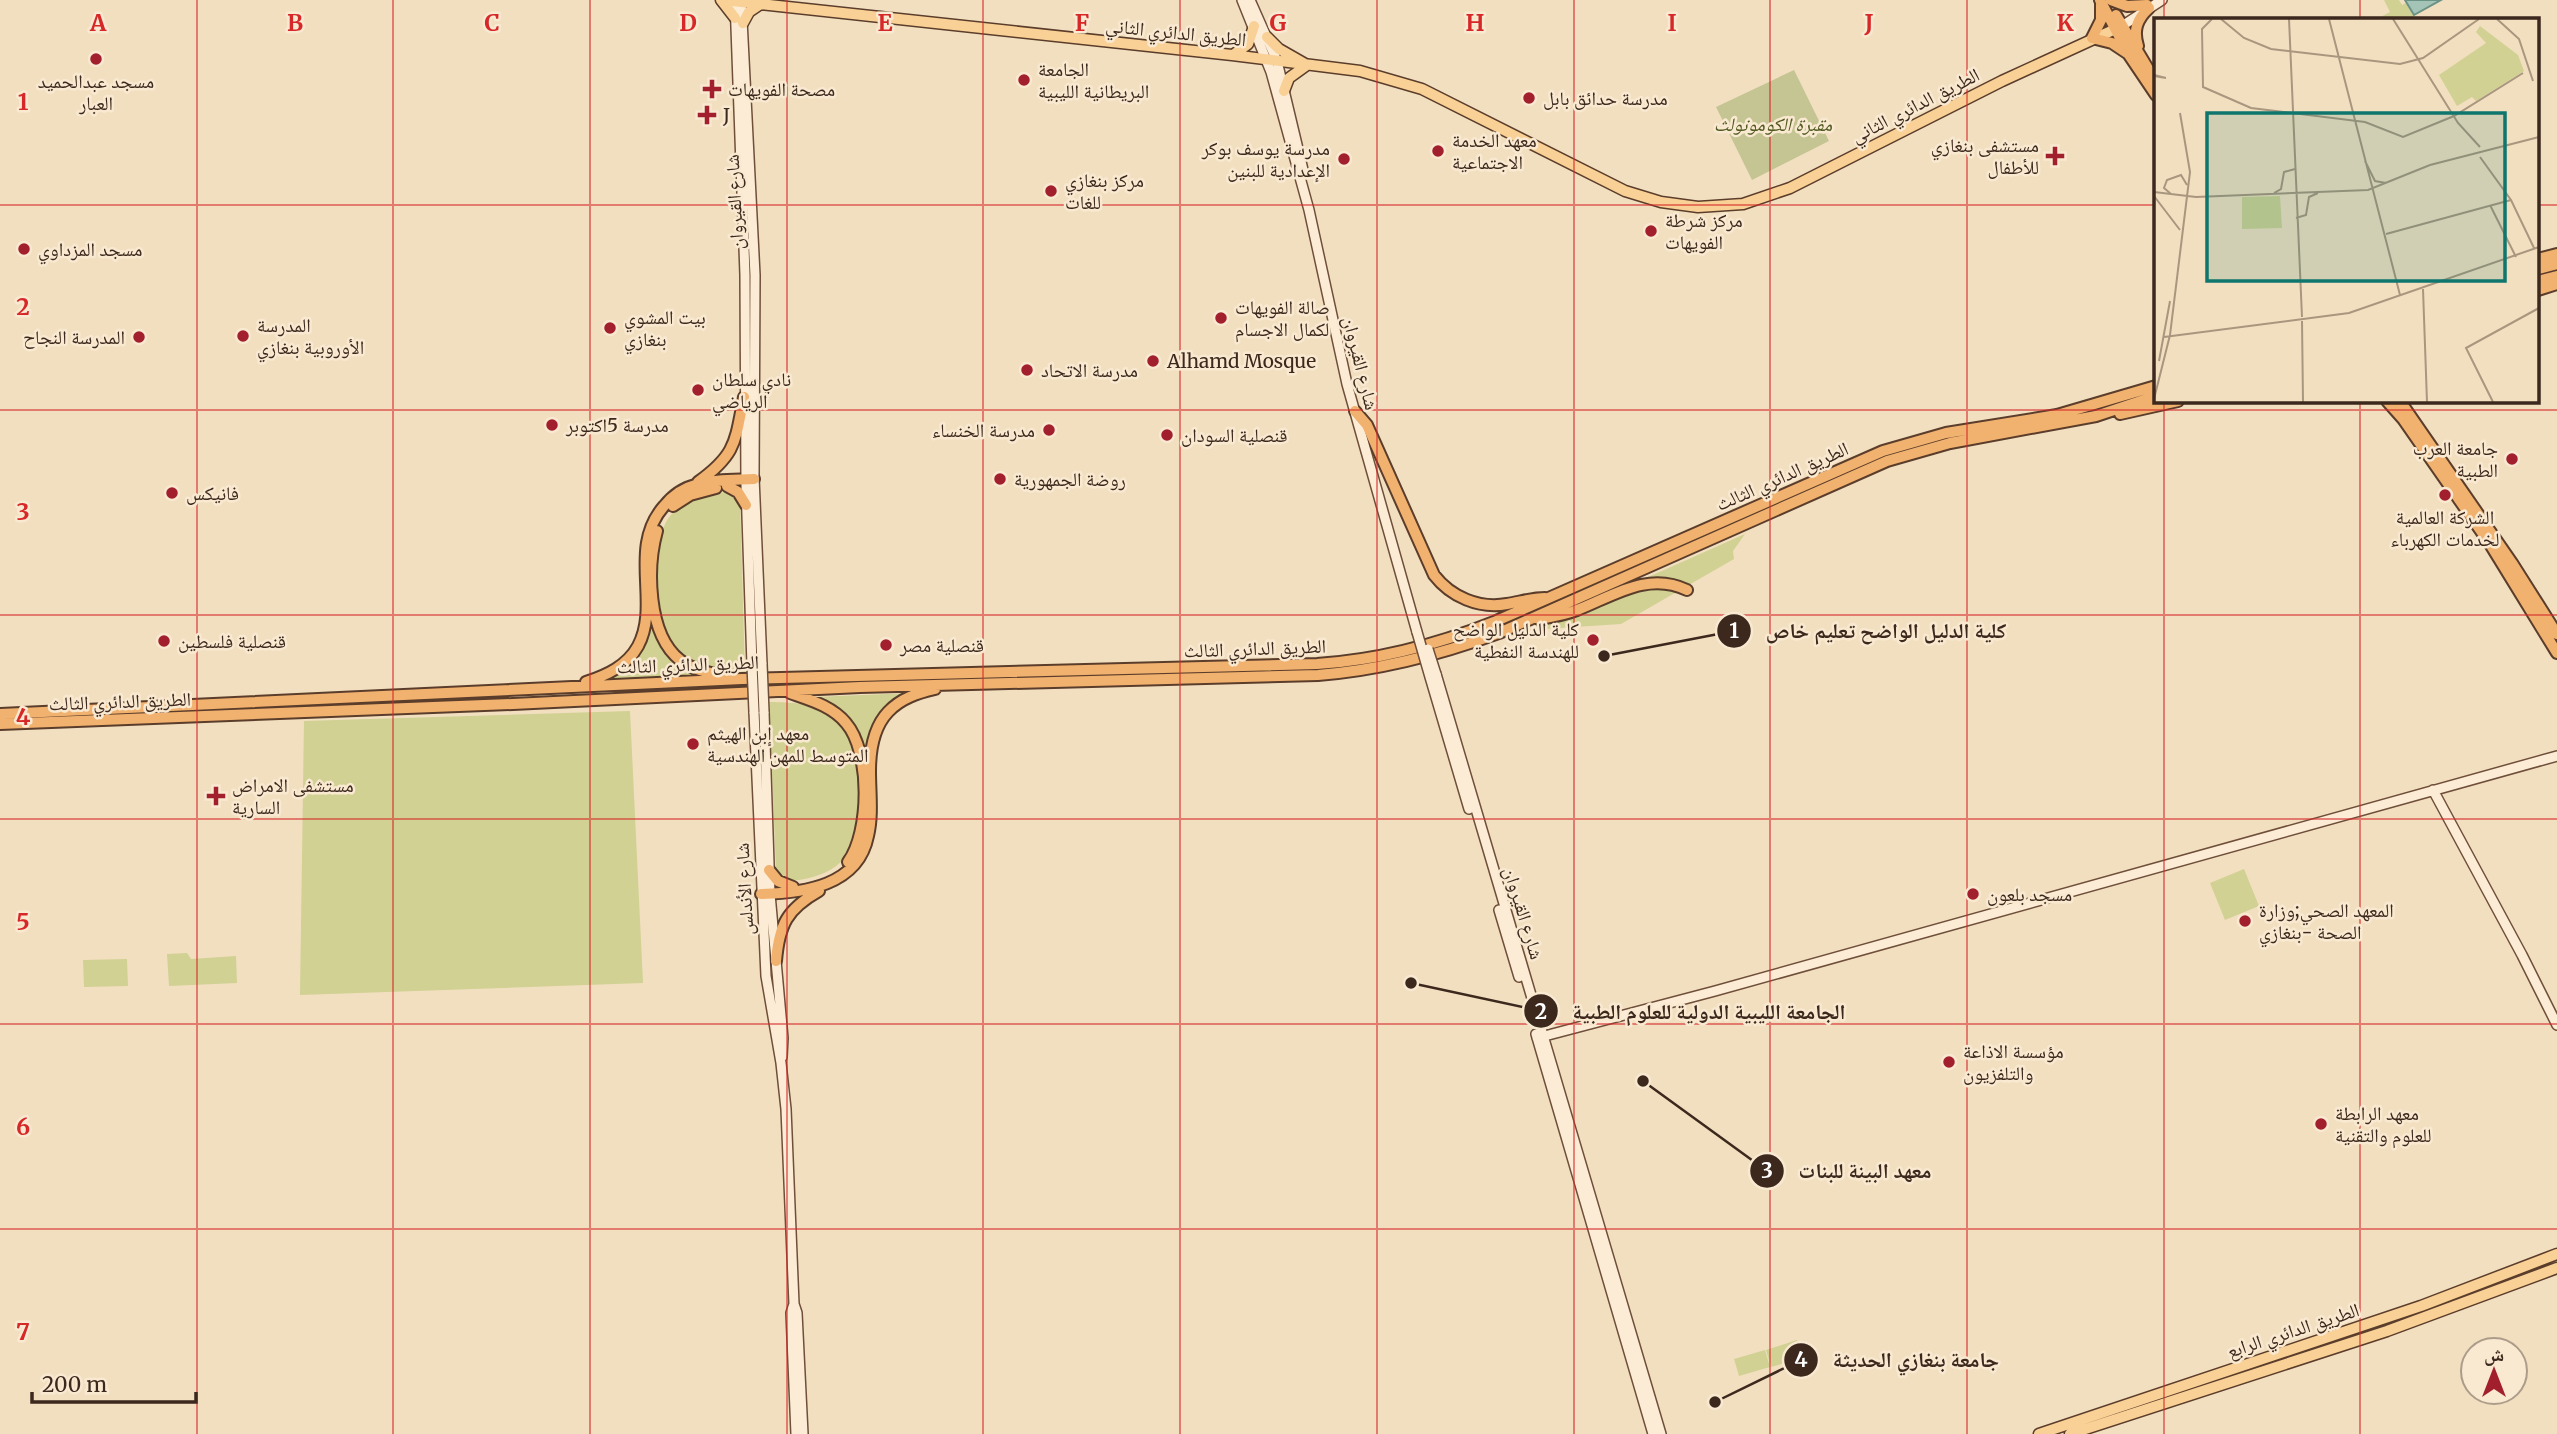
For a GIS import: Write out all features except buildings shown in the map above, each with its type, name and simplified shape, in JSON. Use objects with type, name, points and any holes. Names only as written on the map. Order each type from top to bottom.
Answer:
[{"type":"highway","points":[[2105,0],[2127,6],[2150,5]]},
{"type":"highway","points":[[2105,0],[2129,55],[2154,92]]},
{"type":"highway","points":[[2105,0],[2101,20],[2092,37],[2112,43],[2129,55]]},
{"type":"highway","points":[[2142,59],[2136,40],[2136,28],[2150,5]]},
{"type":"highway","points":[[2115,26],[2154,79]]},
{"type":"highway","points":[[2540,268],[2557,264]]},
{"type":"highway","points":[[2540,280],[2557,276]]},
{"type":"highway","points":[[2540,289],[2557,284]]},
{"type":"highway","points":[[2130,393],[2154,381]]},
{"type":"highway","name":"الطريق الدائري الثالث","points":[[306,706],[574,687],[742,679],[1342,663],[1383,657],[1437,644],[1551,598],[1883,451],[1946,433],[2057,415],[2154,387]]},
{"type":"highway","name":"الطريق الدائري الثالث","points":[[306,706],[1352,672],[1441,653],[1529,619],[1887,461],[1950,443],[2096,416],[2154,397]]},
{"type":"highway","points":[[574,687],[617,668],[638,646],[643,631],[645,557],[650,530],[670,499],[695,485],[719,467],[728,456],[749,400]]},
{"type":"highway","points":[[2096,416],[2143,410],[2174,402]]},
{"type":"highway","points":[[2388,402],[2403,419],[2490,544],[2557,653]]},
{"type":"highway","points":[[2401,402],[2512,563],[2557,634]]},
{"type":"highway","points":[[1355,411],[1367,425],[1429,565],[1442,584],[1463,599],[1489,605],[1551,598]]},
{"type":"highway","points":[[695,485],[750,482]]},
{"type":"highway","points":[[742,679],[711,673],[682,662],[664,643],[658,629],[653,599],[653,555],[658,529],[671,507],[690,495],[750,482]]},
{"type":"highway","points":[[727,486],[740,494],[746,505]]},
{"type":"highway","points":[[1529,619],[1575,611],[1642,584],[1665,583],[1687,590]]},
{"type":"highway","points":[[776,961],[777,945],[785,920],[801,902],[840,878],[859,859],[868,837],[872,743],[880,721],[902,700],[952,684]]},
{"type":"highway","points":[[765,891],[793,887],[836,873],[854,854],[862,829],[863,783],[855,738],[844,720],[828,708],[784,690]]},
{"type":"highway","points":[[283,707],[306,706]]},
{"type":"highway","name":"الطريق الدائري الثالث","points":[[0,714],[283,707]]},
{"type":"highway","name":"الطريق الدائري الثالث","points":[[0,724],[283,707]]},
{"type":"highway","points":[[769,870],[778,881],[793,887]]},
{"type":"highway","points":[[765,891],[811,889],[840,878]]},
{"type":"main road","name":"الطريق الدائري الثاني","points":[[722,0],[761,1],[1360,71],[1422,89],[1575,167],[1643,198],[1681,206],[1720,207],[1743,204],[1790,188],[2115,26]]},
{"type":"main road","points":[[722,0],[739,20]]},
{"type":"main road","name":"شارع القيروان","points":[[1242,0],[1284,91],[1308,192],[1309,210]]},
{"type":"main road","name":"شارع القيروان","points":[[1250,0],[1267,37],[1332,318],[1398,564],[1398,573],[1433,675],[1661,1434]]},
{"type":"main road","points":[[2115,26],[2162,0]]},
{"type":"main road","points":[[738,1],[750,482],[759,712]]},
{"type":"main road","points":[[739,20],[761,1]]},
{"type":"main road","points":[[1232,55],[1248,44],[1254,26]]},
{"type":"main road","points":[[1267,37],[1279,49],[1307,65],[1289,78],[1284,91]]},
{"type":"main road","points":[[750,482],[746,505],[757,664]]},
{"type":"main road","name":"شارع الأندلس","points":[[759,712],[769,870],[765,891],[776,961],[783,1046],[781,1063]]},
{"type":"main road","name":"شارع الأندلس","points":[[759,712],[766,976],[781,1063],[790,1173],[794,1304],[797,1312],[803,1434]]},
{"type":"main road","points":[[1540,1037],[2557,756]]},
{"type":"main road","points":[[2433,790],[2522,954],[2557,1025]]},
{"type":"main road","name":"شارع القيروان","points":[[1540,1037],[1653,1434]]},
{"type":"main road","name":"الطريق الدائري الرابع","points":[[2070,1434],[2557,1255]]},
{"type":"main road","name":"الطريق الدائري الرابع","points":[[2039,1434],[2387,1331],[2557,1268]]},
{"type":"main road","name":"شارع الأندلس","points":[[794,1304],[790,1313],[796,1434]]},
{"type":"green space","points":[[2384,0],[2399,0],[2402,5],[2406,3],[2415,18],[2379,18],[2390,12]]},
{"type":"green space","name":"مقبرة الكومونولث","points":[[1794,70],[1829,141],[1752,180],[1716,107]]},
{"type":"green space","points":[[728,492],[740,500],[745,673],[705,667],[681,655],[670,643],[664,629],[657,596],[657,559],[664,527],[670,516],[682,505],[696,498]]},
{"type":"green space","points":[[1745,534],[1733,551],[1734,559],[1621,624],[1529,630]]},
{"type":"green space","points":[[651,619],[659,638],[703,676],[605,680],[623,670]]},
{"type":"green space","points":[[912,693],[893,704],[866,760],[859,738],[849,721],[835,708],[814,697]]},
{"type":"green space","points":[[769,702],[819,708],[837,718],[848,731],[855,752],[859,812],[854,840],[849,852],[829,871],[805,879],[781,878],[776,868]]},
{"type":"green space","points":[[630,711],[643,983],[300,995],[304,721]]},
{"type":"green space","points":[[2244,869],[2259,906],[2225,920],[2210,883]]},
{"type":"green space","points":[[187,953],[191,959],[236,956],[237,983],[169,986],[167,954]]},
{"type":"green space","points":[[127,959],[128,986],[84,987],[83,960]]},
{"type":"green space","points":[[1797,1340],[1802,1358],[1771,1367],[1766,1350]]},
{"type":"green space","points":[[1765,1350],[1770,1367],[1739,1376],[1734,1359]]},
{"type":"shaded area","points":[[2405,0],[2441,0],[2414,15]]},
{"type":"place","name":"مسجد عبدالحميد العبار","points":[[96,59]]},
{"type":"place","name":"الجامعة البريطانية الليبية","points":[[1024,80]]},
{"type":"place","name":"مصحة الفويهات","points":[[712,89]]},
{"type":"place","name":"مدرسة حدائق بابل","points":[[1529,98]]},
{"type":"place","name":"J","points":[[707,115]]},
{"type":"place","name":"معهد الخدمة الاجتماعية","points":[[1438,151]]},
{"type":"place","name":"مستشفى بنغازي للأطفال","points":[[2055,156]]},
{"type":"place","name":"مدرسة يوسف بوكر الإعدادية للبنين","points":[[1344,159]]},
{"type":"place","name":"مركز بنغازي للغات","points":[[1051,191]]},
{"type":"place","name":"مركز شرطة الفويهات","points":[[1651,231]]},
{"type":"place","name":"مسجد المزداوي","points":[[24,249]]},
{"type":"place","name":"صالة الفويهات لكمال الاجسام","points":[[1221,318]]},
{"type":"place","name":"بيت المشوي بنغازي","points":[[610,328]]},
{"type":"place","name":"المدرسة الأوروبية بنغازي","points":[[243,336]]},
{"type":"place","name":"المدرسة النجاح","points":[[139,337]]},
{"type":"place","name":"Alhamd Mosque","points":[[1153,361]]},
{"type":"place","name":"مدرسة الاتحاد","points":[[1027,370]]},
{"type":"place","name":"نادي سلطان الرياضي","points":[[698,390]]},
{"type":"place","name":"مدرسة 5اكتوبر","points":[[552,425]]},
{"type":"place","name":"مدرسة الخنساء","points":[[1049,430]]},
{"type":"place","name":"قنصلية السودان","points":[[1167,435]]},
{"type":"place","name":"جامعة العرب الطبية","points":[[2512,459]]},
{"type":"place","name":"روضة الجمهورية","points":[[1000,479]]},
{"type":"place","name":"فانيكس","points":[[172,493]]},
{"type":"place","name":"الشركة العالمية لخدمات الكهرباء","points":[[2445,495]]},
{"type":"place","name":"كلية الدليل الواضح للهندسة النفطية","points":[[1593,640]]},
{"type":"place","name":"قنصلية فلسطين","points":[[164,641]]},
{"type":"place","name":"قنصلية مصر","points":[[886,645]]},
{"type":"place","name":"كلية الدليل الواضح تعليم خاص","points":[[1604,656]]},
{"type":"place","name":"معهد إبن الهيثم المتوسط للمهن الهندسية","points":[[693,744]]},
{"type":"place","name":"مستشفى الامراض السارية","points":[[216,796]]},
{"type":"place","name":"مسجد بلعون","points":[[1973,894]]},
{"type":"place","name":"المعهد الصحي;وزارة الصحة -بنغازي","points":[[2245,921]]},
{"type":"place","name":"الجامعة الليبية الدولية للعلوم الطبية","points":[[1411,983]]},
{"type":"place","name":"مؤسسة الاذاعة والتلفزيون","points":[[1949,1062]]},
{"type":"place","name":"معهد البينة للبنات","points":[[1643,1081]]},
{"type":"place","name":"معهد الرابطة للعلوم والتقنية","points":[[2321,1124]]},
{"type":"place","name":"جامعة بنغازي الحديثة","points":[[1715,1402]]}]
